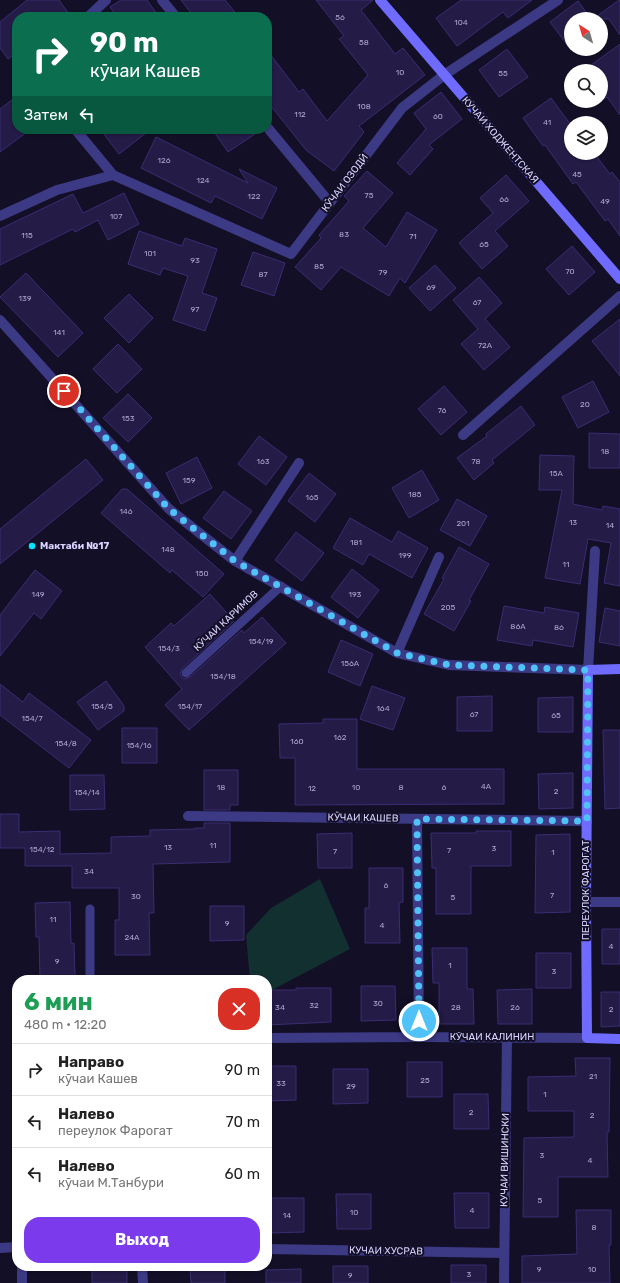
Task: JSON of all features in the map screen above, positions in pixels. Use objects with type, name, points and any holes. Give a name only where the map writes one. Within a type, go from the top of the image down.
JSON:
[{"type":"street","points":[[93,12],[106,0]]},
{"type":"street","points":[[162,0],[172,12]]},
{"type":"street","name":"КУЧАИ ХОДЖЕНТСКАЯ","points":[[380,0],[620,279]]},
{"type":"street","name":"КӮЧАИ ОЗОДӢ","points":[[79,134],[113,175],[290,254],[402,108],[444,75],[558,0]]},
{"type":"street","points":[[272,132],[330,203]]},
{"type":"street","points":[[0,216],[57,190],[113,175]]},
{"type":"street","points":[[463,435],[620,296]]},
{"type":"street","points":[[0,320],[169,509],[235,561],[281,586],[357,631],[397,653],[449,665],[588,670],[620,669]]},
{"type":"street","points":[[235,561],[299,463]]},
{"type":"street","points":[[588,670],[595,551]]},
{"type":"street","points":[[397,653],[439,558]]},
{"type":"street","name":"ПЕРЕУЛОК ФАРОГАТ","points":[[587,1038],[586,902],[588,670]]},
{"type":"street","name":"КӮЧАИ КАШЕВ","points":[[188,816],[587,821]]},
{"type":"street","points":[[417,819],[419,1037]]},
{"type":"street","points":[[586,902],[620,902]]},
{"type":"street","name":"КӮЧАИ КАЛИНИН","points":[[272,1038],[506,1037],[620,1039]]},
{"type":"street","name":"КУЧАИ ВИШИНСКИ","points":[[504,1283],[506,1037]]},
{"type":"street","points":[[0,1248],[12,1247]]},
{"type":"street","name":"КУЧАИ ХУСРАВ","points":[[272,1249],[504,1252]]},
{"type":"street","points":[[22,1271],[22,1283]]},
{"type":"street","points":[[142,1271],[142,1283]]},
{"type":"lane","name":"КӮЧАИ КАРИМОВ","points":[[186,673],[281,586]]},
{"type":"lane","points":[[90,909],[90,975]]},
{"type":"green space","points":[[320,879],[350,949],[272,990],[272,975],[250,975],[246,935],[271,908]]},
{"type":"building","points":[[27,0],[59,0],[67,12],[12,12]]},
{"type":"building","points":[[121,0],[147,0],[155,12],[114,12],[110,7]]},
{"type":"building","points":[[181,0],[225,0],[235,12],[190,12]]},
{"type":"building","points":[[316,0],[373,0],[361,10],[395,54],[403,48],[425,75],[359,126],[364,132],[334,171],[306,150],[272,107],[272,57],[299,92],[303,89],[327,121],[368,75],[339,39],[344,36]]},
{"type":"building","points":[[461,0],[532,0],[508,18],[503,12],[457,46],[436,18]]},
{"type":"building","points":[[620,0],[620,35],[608,19],[608,12],[603,12]]},
{"type":"building","points":[[578,1],[586,12],[564,12],[564,41],[550,22]]},
{"type":"building","points":[[12,12],[12,56],[8,59],[0,48],[0,22]]},
{"type":"building","points":[[620,44],[620,115],[608,98],[608,64],[593,64],[604,56],[608,56],[608,53]]},
{"type":"building","points":[[507,49],[528,77],[499,97],[479,70]]},
{"type":"building","points":[[441,92],[462,119],[429,145],[433,149],[410,175],[397,163],[426,129],[414,113]]},
{"type":"building","points":[[551,98],[564,116],[564,160],[599,160],[610,174],[612,172],[620,182],[620,236],[608,219],[605,221],[576,182],[573,184],[545,145],[543,146],[523,118]]},
{"type":"building","points":[[12,100],[12,134],[24,134],[0,152],[0,109]]},
{"type":"building","points":[[104,134],[145,134],[119,154]]},
{"type":"building","points":[[215,134],[255,134],[228,152]]},
{"type":"building","points":[[156,137],[248,183],[239,169],[277,188],[262,219],[215,196],[211,203],[141,168]]},
{"type":"building","points":[[367,171],[393,193],[363,228],[386,247],[407,212],[437,230],[405,283],[400,278],[389,296],[341,267],[321,290],[295,267],[321,238],[319,235],[349,201],[344,196]]},
{"type":"building","points":[[506,175],[529,201],[495,231],[508,246],[482,269],[459,243],[493,213],[480,198]]},
{"type":"building","points":[[124,193],[139,224],[108,240],[98,220],[75,232],[73,229],[0,265],[0,229],[73,194],[83,213]]},
{"type":"building","points":[[139,231],[182,246],[185,238],[217,249],[202,293],[217,298],[205,331],[173,320],[188,276],[163,268],[160,275],[128,264]]},
{"type":"building","points":[[572,246],[595,272],[569,295],[546,269]]},
{"type":"building","points":[[253,252],[285,263],[274,296],[241,285]]},
{"type":"building","points":[[435,265],[456,288],[430,311],[409,288]]},
{"type":"building","points":[[26,273],[83,333],[58,357],[0,297]]},
{"type":"building","points":[[479,277],[502,303],[485,319],[510,347],[484,370],[461,344],[478,329],[453,300]]},
{"type":"building","points":[[129,294],[153,318],[129,343],[104,318]]},
{"type":"building","points":[[620,319],[620,376],[592,341]]},
{"type":"building","points":[[118,344],[142,369],[117,393],[93,369]]},
{"type":"building","points":[[593,381],[609,412],[578,428],[562,397]]},
{"type":"building","points":[[444,386],[467,412],[441,435],[418,409]]},
{"type":"building","points":[[128,394],[152,418],[128,442],[103,418]]},
{"type":"building","points":[[521,406],[535,425],[492,460],[494,463],[474,480],[457,458],[487,436],[486,434]]},
{"type":"building","points":[[589,433],[620,434],[620,468],[589,468]]},
{"type":"building","points":[[259,436],[287,457],[266,485],[238,464]]},
{"type":"building","points":[[540,455],[574,456],[573,504],[602,510],[603,506],[620,509],[620,586],[604,583],[611,543],[588,539],[580,584],[545,578],[562,490],[539,490]]},
{"type":"building","points":[[197,457],[212,488],[181,504],[166,473]]},
{"type":"building","points":[[86,459],[103,480],[0,564],[0,529]]},
{"type":"building","points":[[422,470],[439,500],[409,518],[392,488]]},
{"type":"building","points":[[309,473],[336,494],[315,522],[288,501]]},
{"type":"building","points":[[122,489],[127,489],[224,574],[203,597],[172,570],[170,573],[101,513]]},
{"type":"building","points":[[224,491],[252,511],[231,539],[203,518]]},
{"type":"building","points":[[457,499],[487,516],[470,546],[440,530]]},
{"type":"building","points":[[350,518],[392,542],[398,531],[428,548],[412,578],[369,554],[363,565],[333,548]]},
{"type":"building","points":[[296,532],[324,553],[302,581],[275,560]]},
{"type":"building","points":[[459,547],[489,564],[454,631],[424,614],[444,579],[442,578]]},
{"type":"building","points":[[352,569],[379,590],[358,618],[331,597]]},
{"type":"building","points":[[35,570],[62,591],[41,619],[34,613],[0,656],[0,615]]},
{"type":"building","points":[[210,594],[234,621],[182,669],[180,674],[184,679],[190,677],[242,630],[244,633],[262,617],[286,643],[189,730],[165,705],[182,689],[145,647],[171,623],[174,626]]},
{"type":"building","points":[[504,606],[544,613],[545,607],[579,613],[573,647],[533,640],[532,646],[497,640]]},
{"type":"building","points":[[605,608],[620,611],[620,646],[599,642]]},
{"type":"building","points":[[341,640],[373,654],[360,686],[328,672]]},
{"type":"building","points":[[106,681],[124,706],[124,711],[98,730],[77,702]]},
{"type":"building","points":[[0,684],[23,702],[29,693],[91,740],[69,768],[0,715]]},
{"type":"building","points":[[372,686],[405,698],[393,730],[360,719]]},
{"type":"building","points":[[492,696],[492,731],[457,731],[457,697]]},
{"type":"building","points":[[573,697],[573,732],[538,732],[538,698]]},
{"type":"building","points":[[323,719],[357,719],[357,769],[504,769],[504,804],[295,805],[295,758],[280,758],[279,724],[323,723]]},
{"type":"building","points":[[122,728],[157,728],[157,763],[122,763]]},
{"type":"building","points":[[603,730],[620,730],[620,808],[605,809]]},
{"type":"building","points":[[204,770],[238,770],[238,805],[230,805],[230,810],[204,810]]},
{"type":"building","points":[[573,773],[573,808],[539,809],[538,774]]},
{"type":"building","points":[[70,775],[104,775],[105,809],[70,810]]},
{"type":"building","points":[[0,814],[19,814],[19,832],[60,831],[60,854],[111,853],[111,837],[150,836],[150,830],[195,829],[204,828],[204,823],[230,823],[230,862],[153,864],[154,913],[149,913],[150,955],[115,955],[115,920],[119,920],[119,888],[72,888],[72,866],[25,866],[25,848],[0,848]]},
{"type":"building","points":[[476,831],[511,831],[511,866],[471,866],[471,914],[436,914],[436,868],[432,868],[431,833],[476,833]]},
{"type":"building","points":[[352,833],[352,868],[318,868],[317,834]]},
{"type":"building","points":[[570,834],[570,912],[535,913],[536,835]]},
{"type":"building","points":[[369,868],[403,868],[403,902],[399,903],[400,943],[365,943],[365,908],[369,908]]},
{"type":"building","points":[[70,902],[71,943],[74,943],[75,975],[40,975],[39,937],[36,937],[35,903]]},
{"type":"building","points":[[210,906],[244,906],[244,940],[210,941]]},
{"type":"building","points":[[602,929],[620,929],[620,964],[602,964]]},
{"type":"building","points":[[432,948],[467,948],[467,989],[473,989],[474,1024],[439,1024],[439,983],[433,983]]},
{"type":"building","points":[[536,953],[571,953],[571,988],[536,988]]},
{"type":"building","points":[[361,986],[395,986],[396,1020],[361,1021]]},
{"type":"building","points":[[296,988],[331,988],[331,1022],[272,1025],[272,990],[296,990]]},
{"type":"building","points":[[532,989],[532,1024],[498,1024],[497,990]]},
{"type":"building","points":[[601,992],[620,992],[620,1026],[601,1027]]},
{"type":"building","points":[[575,1058],[610,1058],[609,1132],[607,1132],[608,1177],[558,1177],[558,1217],[523,1217],[524,1138],[574,1137],[574,1111],[528,1111],[528,1077],[576,1076]]},
{"type":"building","points":[[407,1062],[442,1062],[442,1097],[407,1097]]},
{"type":"building","points":[[272,1066],[296,1066],[296,1100],[272,1101]]},
{"type":"building","points":[[333,1069],[368,1069],[368,1103],[333,1104]]},
{"type":"building","points":[[454,1094],[488,1094],[489,1129],[454,1129]]},
{"type":"building","points":[[454,1193],[489,1193],[489,1228],[455,1228]]},
{"type":"building","points":[[336,1194],[371,1194],[371,1229],[337,1229]]},
{"type":"building","points":[[272,1198],[304,1198],[304,1232],[272,1233]]},
{"type":"building","points":[[576,1210],[611,1210],[611,1245],[609,1245],[610,1283],[522,1283],[522,1256],[577,1254]]},
{"type":"building","points":[[451,1265],[486,1265],[486,1283],[451,1283]]},
{"type":"building","points":[[333,1266],[368,1266],[368,1283],[333,1283]]},
{"type":"building","points":[[301,1269],[301,1283],[266,1283],[266,1271]]},
{"type":"building","points":[[92,1271],[127,1271],[127,1283],[92,1283]]},
{"type":"building","points":[[190,1271],[225,1271],[225,1283],[191,1283]]},
{"type":"place","name":"Мактаби №17","points":[[32,546]]},
{"type":"route","points":[[64,391],[169,509],[213,544],[235,561],[397,653],[449,665],[588,670],[587,821],[417,819],[419,1021]]}]
